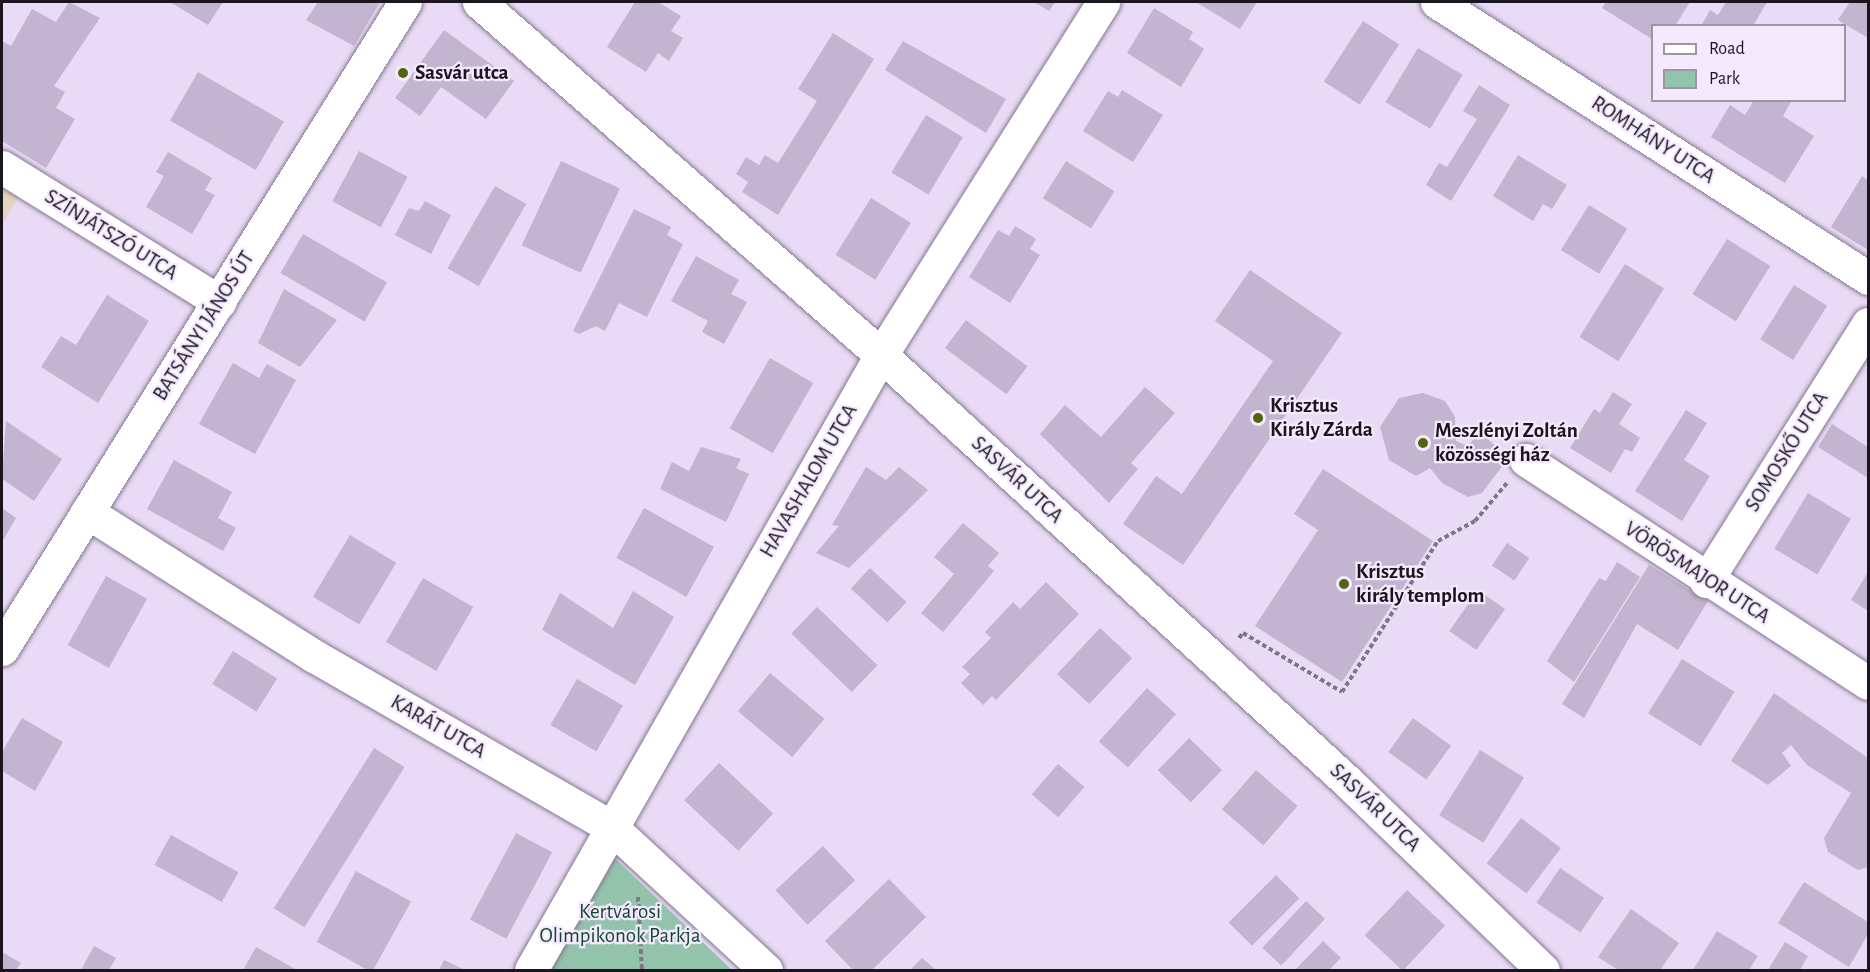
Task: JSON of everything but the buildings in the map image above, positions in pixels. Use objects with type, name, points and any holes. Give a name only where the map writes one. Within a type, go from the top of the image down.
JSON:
[{"type":"street","name":"BATSÁNYI JÁNOS ÚT","points":[[2,649],[405,2]]},
{"type":"street","name":"SASVÁR UTCA","points":[[479,2],[881,355],[1216,664],[1348,782],[1542,970]]},
{"type":"street","name":"HAVASHALOM UTCA","points":[[531,970],[881,355],[1103,2]]},
{"type":"street","name":"ROMHÁNY UTCA","points":[[1437,2],[1869,279]]},
{"type":"street","name":"SZÍNJÁTSZÓ UTCA","points":[[2,167],[220,302]]},
{"type":"street","name":"SOMOSKŐ UTCA","points":[[1706,581],[1869,324]]},
{"type":"street","name":"VÖRÖSMAJOR UTCA","points":[[1526,460],[1706,581],[1869,683]]},
{"type":"street","name":"KARÁT UTCA","points":[[87,512],[314,656],[611,826],[766,970]]},
{"type":"path","points":[[1216,664],[1243,633],[1342,692],[1438,541],[1475,521],[1526,460]]},
{"type":"path","points":[[640,854],[637,918],[642,970]]},
{"type":"shaded area","points":[[2,179],[22,191],[2,225]]},
{"type":"green space","name":"Kertvárosi Olimpikonok Parkja","points":[[607,851],[732,970],[544,970]]},
{"type":"place","name":"Sasvár utca","points":[[403,73]]},
{"type":"place","name":"Krisztus Király Zárda","points":[[1258,418]]},
{"type":"place","name":"Meszlényi Zoltán közösségi ház","points":[[1423,443]]},
{"type":"place","name":"Krisztus király templom","points":[[1344,584]]}]
